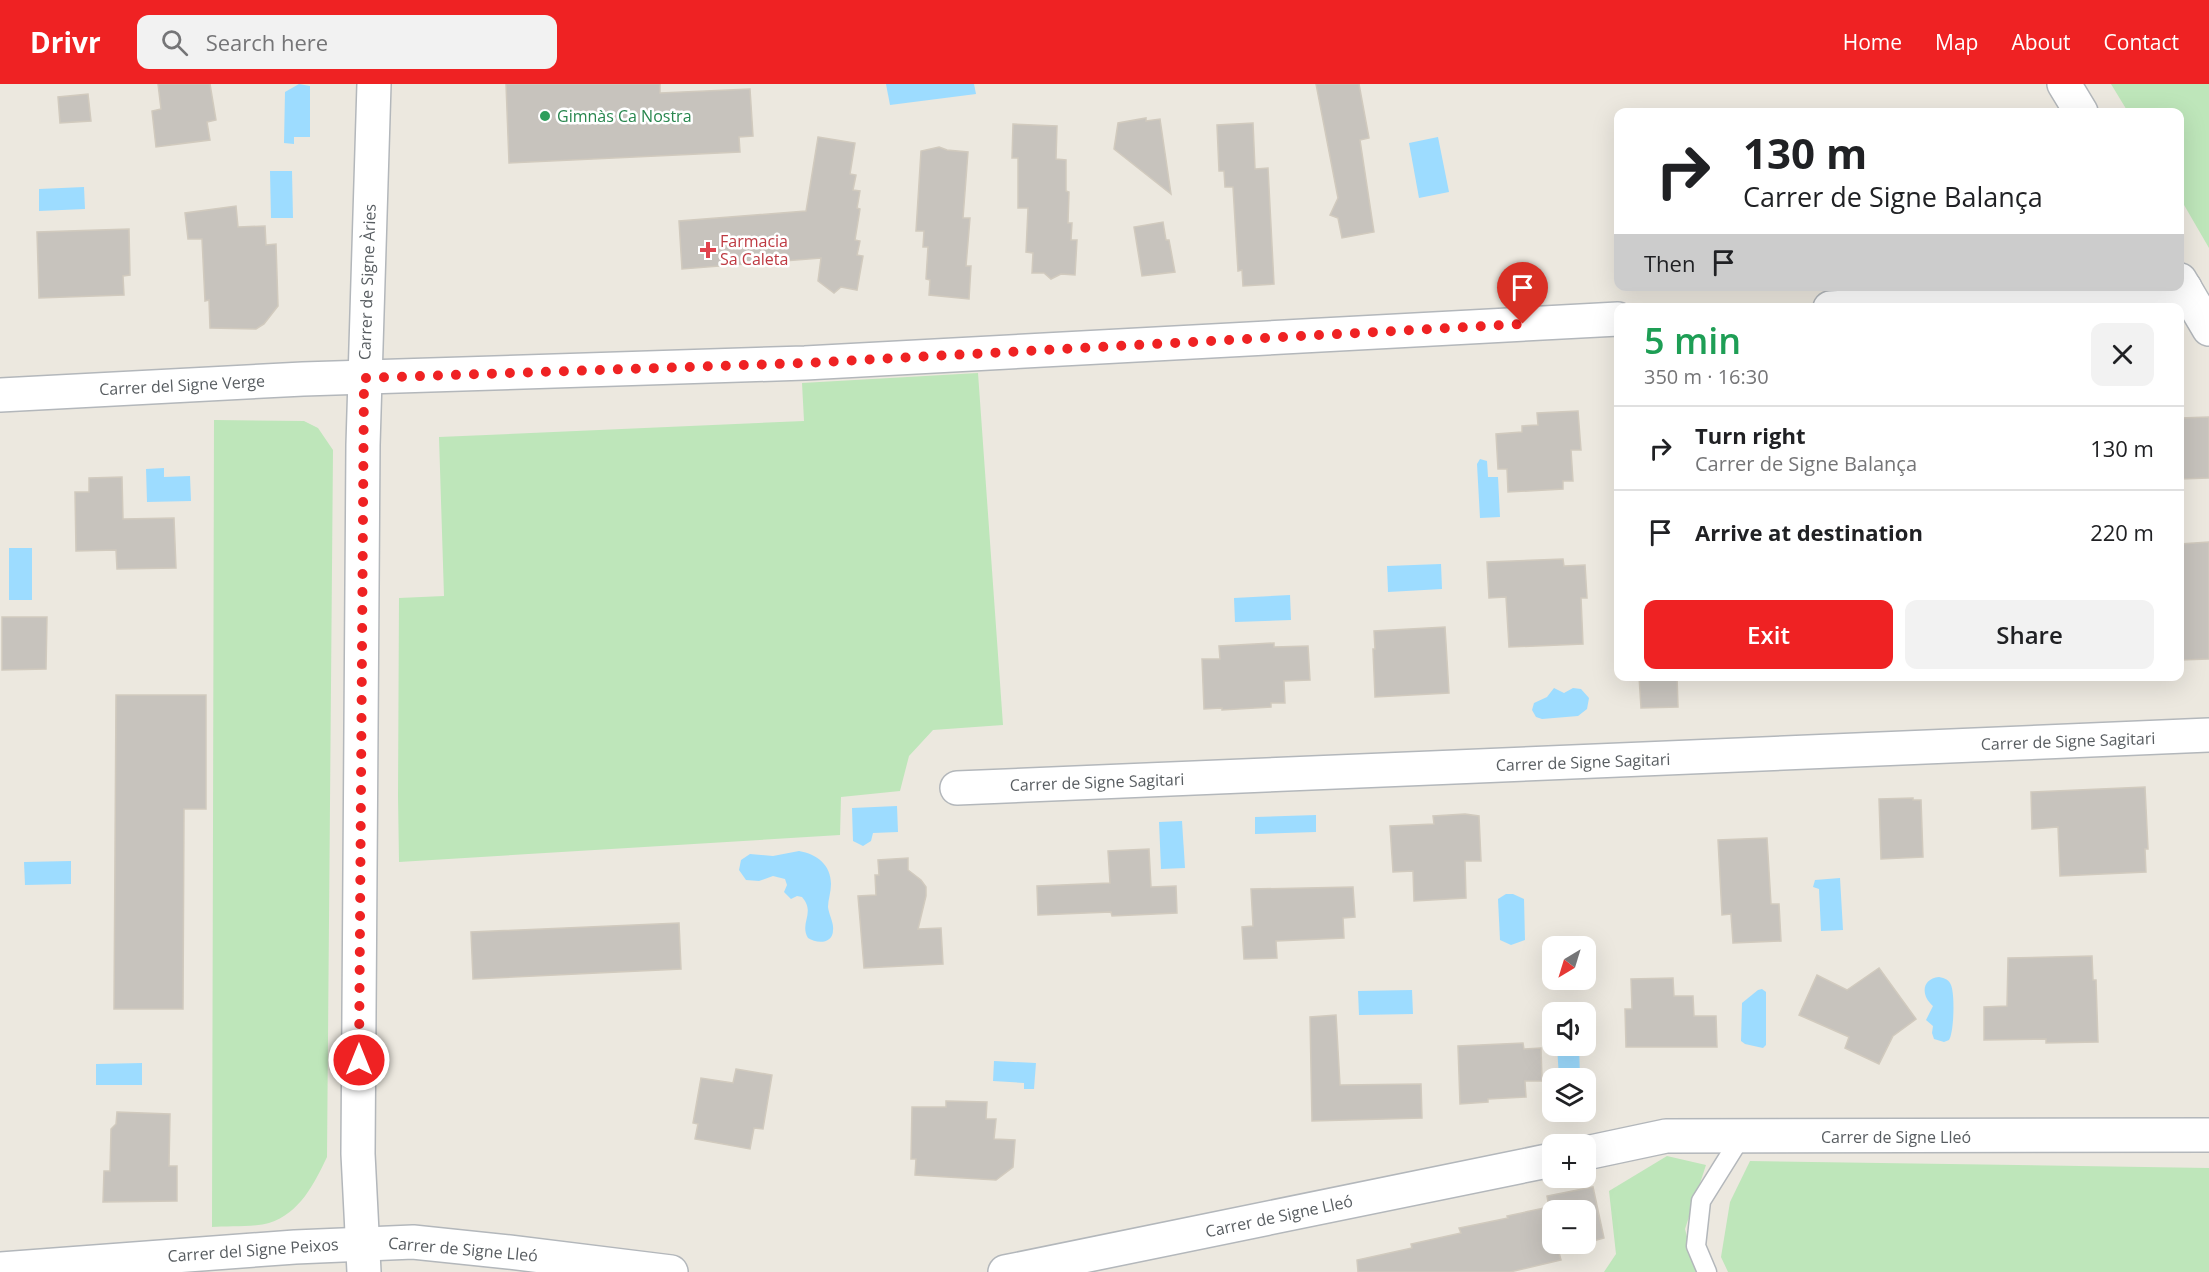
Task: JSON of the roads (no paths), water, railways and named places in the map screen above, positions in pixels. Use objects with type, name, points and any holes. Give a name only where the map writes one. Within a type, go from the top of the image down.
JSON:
[{"type":"street","name":"Carrer de Signe Àries","points":[[364,1257],[358,1154],[364,378],[374,84]]},
{"type":"street","points":[[2064,84],[2079,108]]},
{"type":"street","points":[[2184,287],[2209,329]]},
{"type":"street","points":[[1903,303],[2079,291]]},
{"type":"street","name":"Carrer del Signe Verge","points":[[0,395],[303,379],[805,363],[1614,319]]},
{"type":"street","name":"Carrer de Signe Sagitari","points":[[957,788],[2209,735]]},
{"type":"street","name":"Carrer de Signe Lleó","points":[[1596,1151],[1666,1136],[2209,1136]]},
{"type":"street","name":"Carrer de Signe Lleó","points":[[1005,1272],[1542,1162]]},
{"type":"street","name":"Carrer de Signe Lleó","points":[[364,1257],[413,1242],[671,1272]]},
{"type":"street","name":"Carrer del Signe Peixos","points":[[0,1269],[364,1257]]},
{"type":"lane","points":[[1707,1272],[1696,1246],[1701,1201],[1741,1137]]},
{"type":"water","points":[[299,84],[310,86],[310,137],[294,137],[294,144],[284,143],[285,92]]},
{"type":"water","points":[[886,84],[974,84],[976,94],[890,105]]},
{"type":"water","points":[[1438,137],[1449,192],[1419,198],[1409,143]]},
{"type":"water","points":[[270,171],[292,171],[293,218],[271,218]]},
{"type":"water","points":[[84,187],[85,209],[39,211],[39,189]]},
{"type":"water","points":[[1480,459],[1487,461],[1488,477],[1498,477],[1500,517],[1480,518],[1477,464]]},
{"type":"water","points":[[164,468],[164,477],[190,476],[191,501],[147,502],[146,469]]},
{"type":"water","points":[[9,548],[32,548],[32,600],[9,600]]},
{"type":"water","points":[[1441,564],[1442,589],[1388,592],[1387,566]]},
{"type":"water","points":[[1290,595],[1291,620],[1235,622],[1234,598]]},
{"type":"water","points":[[1554,688],[1564,693],[1573,688],[1581,689],[1589,698],[1587,709],[1578,716],[1542,719],[1536,717],[1532,710],[1534,703],[1547,697]]},
{"type":"water","points":[[897,806],[898,832],[873,833],[871,841],[863,846],[853,841],[852,808]]},
{"type":"water","points":[[1316,815],[1316,832],[1255,834],[1255,817]]},
{"type":"water","points":[[1182,821],[1185,868],[1161,869],[1159,822]]},
{"type":"water","points":[[799,851],[817,858],[829,871],[831,887],[828,907],[833,930],[830,938],[824,942],[808,938],[805,928],[808,908],[802,897],[797,896],[791,899],[784,892],[787,885],[785,879],[773,876],[759,881],[746,880],[739,870],[741,860],[750,854],[773,856]]},
{"type":"water","points":[[71,861],[71,884],[25,885],[24,862]]},
{"type":"water","points":[[1840,878],[1843,930],[1821,931],[1819,889],[1813,887],[1815,880]]},
{"type":"water","points":[[1506,894],[1513,894],[1524,899],[1525,940],[1511,945],[1500,940],[1498,899]]},
{"type":"water","points":[[1939,977],[1949,982],[1953,996],[1951,1036],[1944,1042],[1934,1039],[1933,1026],[1926,1020],[1933,1006],[1926,998],[1926,984],[1933,978]]},
{"type":"water","points":[[1762,989],[1766,992],[1766,1045],[1763,1048],[1741,1041],[1742,1003]]},
{"type":"water","points":[[1412,990],[1413,1014],[1359,1015],[1358,991]]},
{"type":"water","points":[[1558,1056],[1579,1056],[1580,1068],[1558,1068]]},
{"type":"water","points":[[994,1061],[1036,1063],[1034,1089],[1024,1089],[1024,1083],[993,1081]]},
{"type":"water","points":[[142,1063],[142,1085],[96,1085],[96,1064]]},
{"type":"place","name":"Gimnàs Ca Nostra","points":[[545,116]]},
{"type":"place","name":"Farmacia Sa Caleta","points":[[708,250]]}]
